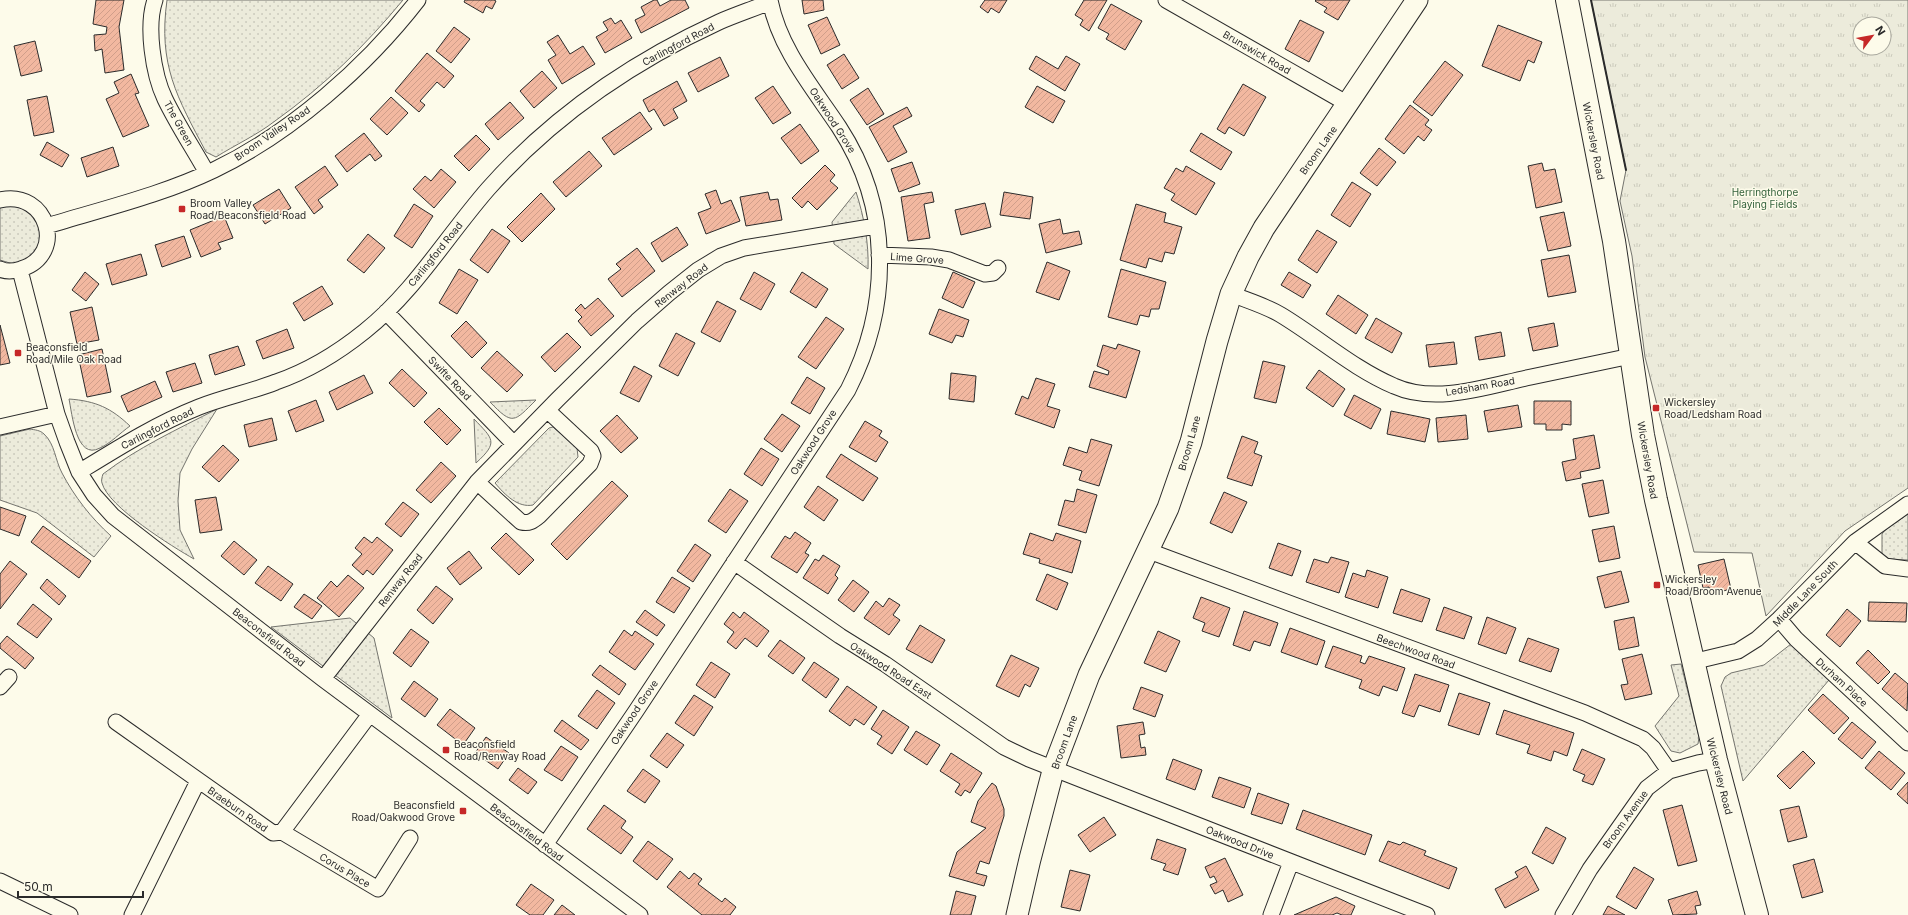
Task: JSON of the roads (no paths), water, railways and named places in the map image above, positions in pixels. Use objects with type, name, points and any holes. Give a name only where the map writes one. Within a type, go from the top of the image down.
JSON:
[{"type":"main road","name":"Broom Lane","points":[[1017,915],[1054,768],[1089,675],[1149,551],[1168,508],[1191,442],[1231,294],[1264,228],[1417,0]]},
{"type":"main road","name":"Wickersley Road","points":[[1567,0],[1614,241],[1643,435],[1656,500],[1692,662],[1757,915]]},
{"type":"street","name":"The Green","points":[[155,0],[150,28],[153,58],[164,97],[206,173]]},
{"type":"street","name":"Broom Valley Road","points":[[47,226],[163,190],[206,173],[259,144],[318,102],[349,74],[376,47],[418,0]]},
{"type":"street","name":"Brunswick Road","points":[[1166,0],[1348,104]]},
{"type":"street","name":"Oakwood Grove","points":[[545,845],[848,390],[859,368],[868,344],[876,313],[879,285],[879,255],[873,204],[857,157],[798,68],[778,26],[770,1]]},
{"type":"street","name":"Carlingford Road","points":[[79,472],[140,435],[178,416],[220,399],[276,382],[301,371],[346,345],[386,312],[412,283],[488,189],[523,153],[568,113],[614,79],[669,47],[719,22],[770,1]]},
{"type":"street","points":[[0,198],[13,198],[26,201],[35,206],[43,216],[47,226],[48,239],[44,251],[38,259],[28,267],[20,270],[0,269]]},
{"type":"street","name":"Renway Road","points":[[323,679],[477,482],[547,410],[637,321],[668,293],[698,270],[721,256],[744,248],[876,226]]},
{"type":"street","name":"Lime Grove","points":[[879,255],[931,257],[949,260],[985,274],[993,273],[998,268]]},
{"type":"street","name":"Beaconsfield Road","points":[[20,270],[57,414],[79,472],[94,496],[113,516],[323,679],[640,915]]},
{"type":"street","name":"Ledsham Road","points":[[1231,294],[1260,304],[1281,315],[1375,377],[1394,387],[1410,392],[1426,394],[1470,390],[1631,356]]},
{"type":"street","name":"Swifte Road","points":[[386,312],[514,444]]},
{"type":"street","points":[[477,482],[521,522],[526,523],[532,522],[539,516],[590,464],[593,456],[591,451],[547,410]]},
{"type":"street","points":[[0,427],[57,414]]},
{"type":"street","name":"Middle Lane South","points":[[1692,662],[1738,651],[1757,640],[1855,542],[1908,504]]},
{"type":"street","points":[[1855,542],[1885,566],[1908,569]]},
{"type":"street","name":"Beechwood Road","points":[[1149,551],[1585,713],[1643,739],[1653,748],[1669,771]]},
{"type":"street","name":"Oakwood Road East","points":[[734,562],[840,636],[885,664],[1004,747],[1029,759],[1054,768]]},
{"type":"street","name":"Durham Place","points":[[1779,619],[1796,639],[1908,743]]},
{"type":"street","name":"Braeburn Road","points":[[116,722],[273,833],[282,832],[370,714]]},
{"type":"street","name":"Broom Avenue","points":[[1563,915],[1590,869],[1647,788],[1669,771],[1716,760]]},
{"type":"street","name":"Oakwood Drive","points":[[1054,768],[1427,915]]},
{"type":"street","points":[[132,915],[182,810],[198,781]]},
{"type":"street","name":"Corus Place","points":[[282,832],[378,889],[410,838]]},
{"type":"street","points":[[1271,915],[1291,862]]},
{"type":"street","points":[[0,881],[70,915]]},
{"type":"place","name":"Broom Valley Road/Beaconsfield Road","points":[[182,209]]},
{"type":"place","name":"Beaconsfield Road/Mile Oak Road","points":[[18,353]]},
{"type":"place","name":"Wickersley Road/Ledsham Road","points":[[1656,408]]},
{"type":"place","name":"Wickersley Road/Broom Avenue","points":[[1657,585]]},
{"type":"place","name":"Beaconsfield Road/Renway Road","points":[[446,750]]},
{"type":"place","name":"Beaconsfield Road/Oakwood Grove","points":[[463,811]]},
{"type":"park label","name":"Herringthorpe Playing Fields","points":[[1765,198]]}]
